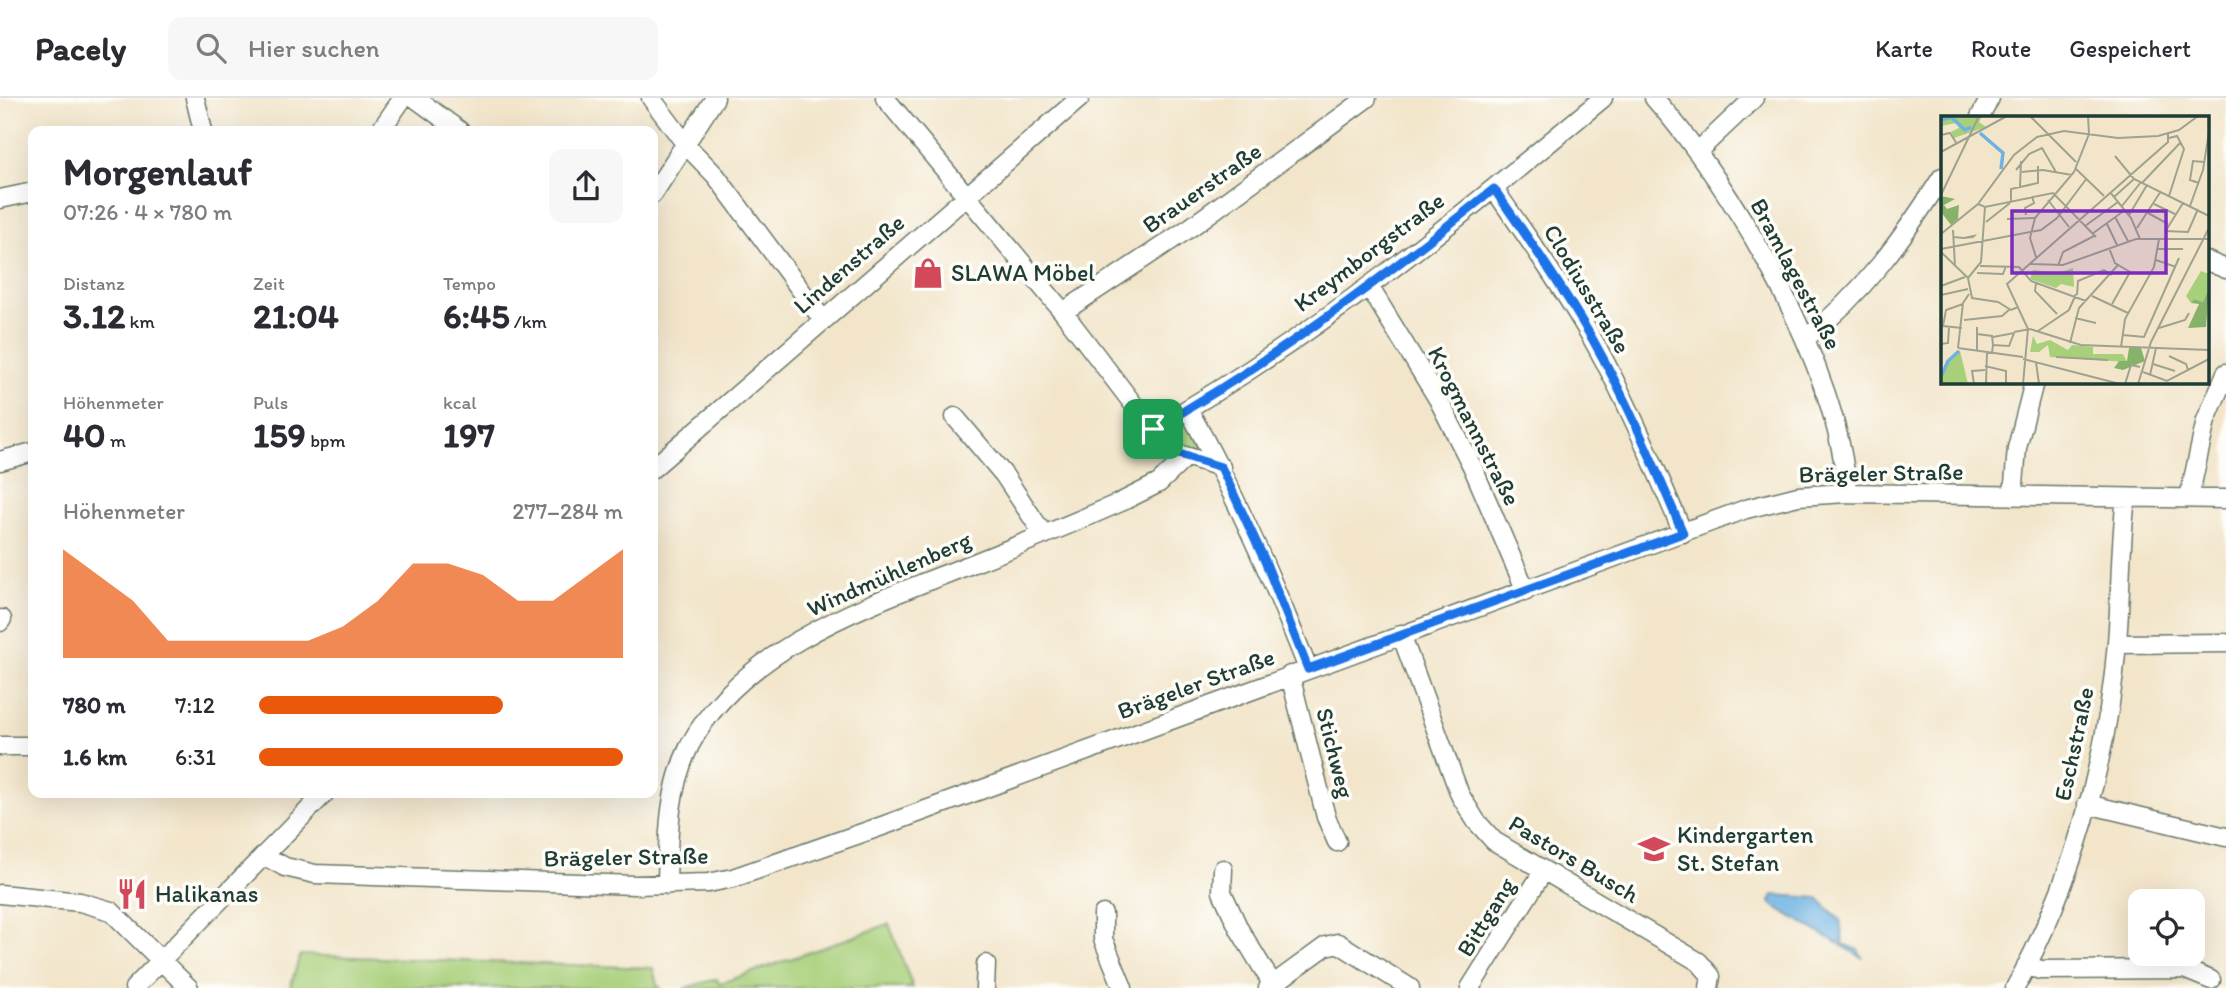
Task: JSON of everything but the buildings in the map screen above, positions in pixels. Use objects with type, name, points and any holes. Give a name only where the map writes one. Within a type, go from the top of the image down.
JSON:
[{"type":"street","points":[[195,98],[202,126]]},
{"type":"street","points":[[383,126],[403,98]]},
{"type":"street","points":[[415,98],[453,126]]},
{"type":"street","points":[[651,98],[687,146],[716,176],[823,320]]},
{"type":"street","points":[[658,187],[716,98]]},
{"type":"street","points":[[885,98],[1063,312],[1169,451],[1221,467]]},
{"type":"street","name":"Lindenstraße","points":[[658,464],[1080,98]]},
{"type":"street","name":"Brauerstraße","points":[[1063,312],[1191,226],[1367,98]]},
{"type":"street","name":"Kreymborgstraße","points":[[1153,429],[1188,409],[1370,288],[1602,98]]},
{"type":"street","name":"Bramlagestraße","points":[[1654,98],[1697,152],[1763,258],[1805,339],[1819,369],[1840,432],[1847,493]]},
{"type":"street","points":[[1697,152],[1754,98]]},
{"type":"street","points":[[1981,116],[1990,98]]},
{"type":"street","points":[[1805,339],[1837,314],[1876,272],[1941,178]]},
{"type":"street","name":"Clodiusstraße","points":[[1494,189],[1545,262],[1594,341],[1632,415],[1683,533]]},
{"type":"street","points":[[0,199],[28,193]]},
{"type":"street","points":[[2208,261],[2226,270]]},
{"type":"street","name":"Krogmannstraße","points":[[1370,288],[1438,399],[1473,468],[1526,591]]},
{"type":"street","points":[[2189,498],[2206,420],[2224,382]]},
{"type":"street","points":[[2013,496],[2017,448],[2034,383]]},
{"type":"street","points":[[1188,409],[1221,467],[1265,561],[1308,669]]},
{"type":"street","points":[[955,417],[1003,475],[1044,535]]},
{"type":"street","points":[[0,461],[28,453]]},
{"type":"street","name":"Windmühlenberg","points":[[667,885],[668,825],[677,780],[690,745],[705,723],[742,683],[775,657],[864,607],[1044,535],[1159,483],[1185,457]]},
{"type":"street","name":"Brägeler Straße","points":[[265,856],[285,867],[315,874],[667,885],[733,878],[1746,509],[1798,496],[1847,493],[2226,499]]},
{"type":"street","name":"Eschstraße","points":[[2015,988],[2058,891],[2087,804],[2108,711],[2117,644],[2126,498]]},
{"type":"street","name":"Pastors Busch","points":[[1401,634],[1460,794],[1476,821],[1494,841],[1543,872],[1699,962],[1710,982]]},
{"type":"street","points":[[2117,644],[2226,643]]},
{"type":"street","name":"Stichweg","points":[[1290,675],[1326,817],[1337,842]]},
{"type":"street","points":[[0,746],[28,746]]},
{"type":"street","points":[[134,988],[320,798]]},
{"type":"street","points":[[2087,804],[2226,837]]},
{"type":"street","points":[[1223,869],[1222,892],[1271,986],[1326,946],[1338,943],[1410,988]]},
{"type":"street","name":"Bittgang","points":[[1470,988],[1543,872]]},
{"type":"street","points":[[0,894],[80,902],[111,911],[189,988]]},
{"type":"street","points":[[1103,914],[1104,939],[1122,988]]},
{"type":"street","points":[[985,988],[986,964]]},
{"type":"street","points":[[2026,967],[2041,970],[2184,969],[2211,980]]},
{"type":"green space","points":[[1188,418],[1203,450],[1199,452],[1181,448],[1169,440],[1174,426]]},
{"type":"green space","points":[[889,924],[913,988],[684,988],[717,979],[719,984]]},
{"type":"green space","points":[[300,955],[653,968],[657,985],[661,988],[290,988]]},
{"type":"water","points":[[1773,895],[1818,898],[1840,920],[1843,944],[1858,950],[1863,958],[1772,905],[1770,902]]},
{"type":"place","name":"SLAWA Möbel","points":[[928,273]]},
{"type":"place","name":"Kindergarten St. Stefan","points":[[1654,849]]},
{"type":"place","name":"Halikanas","points":[[132,894]]},
{"type":"route","points":[[1494,189],[1545,262],[1594,341],[1632,415],[1683,533],[1308,669],[1265,561],[1221,467],[1169,451],[1153,429],[1188,409],[1370,288],[1494,189]]}]
